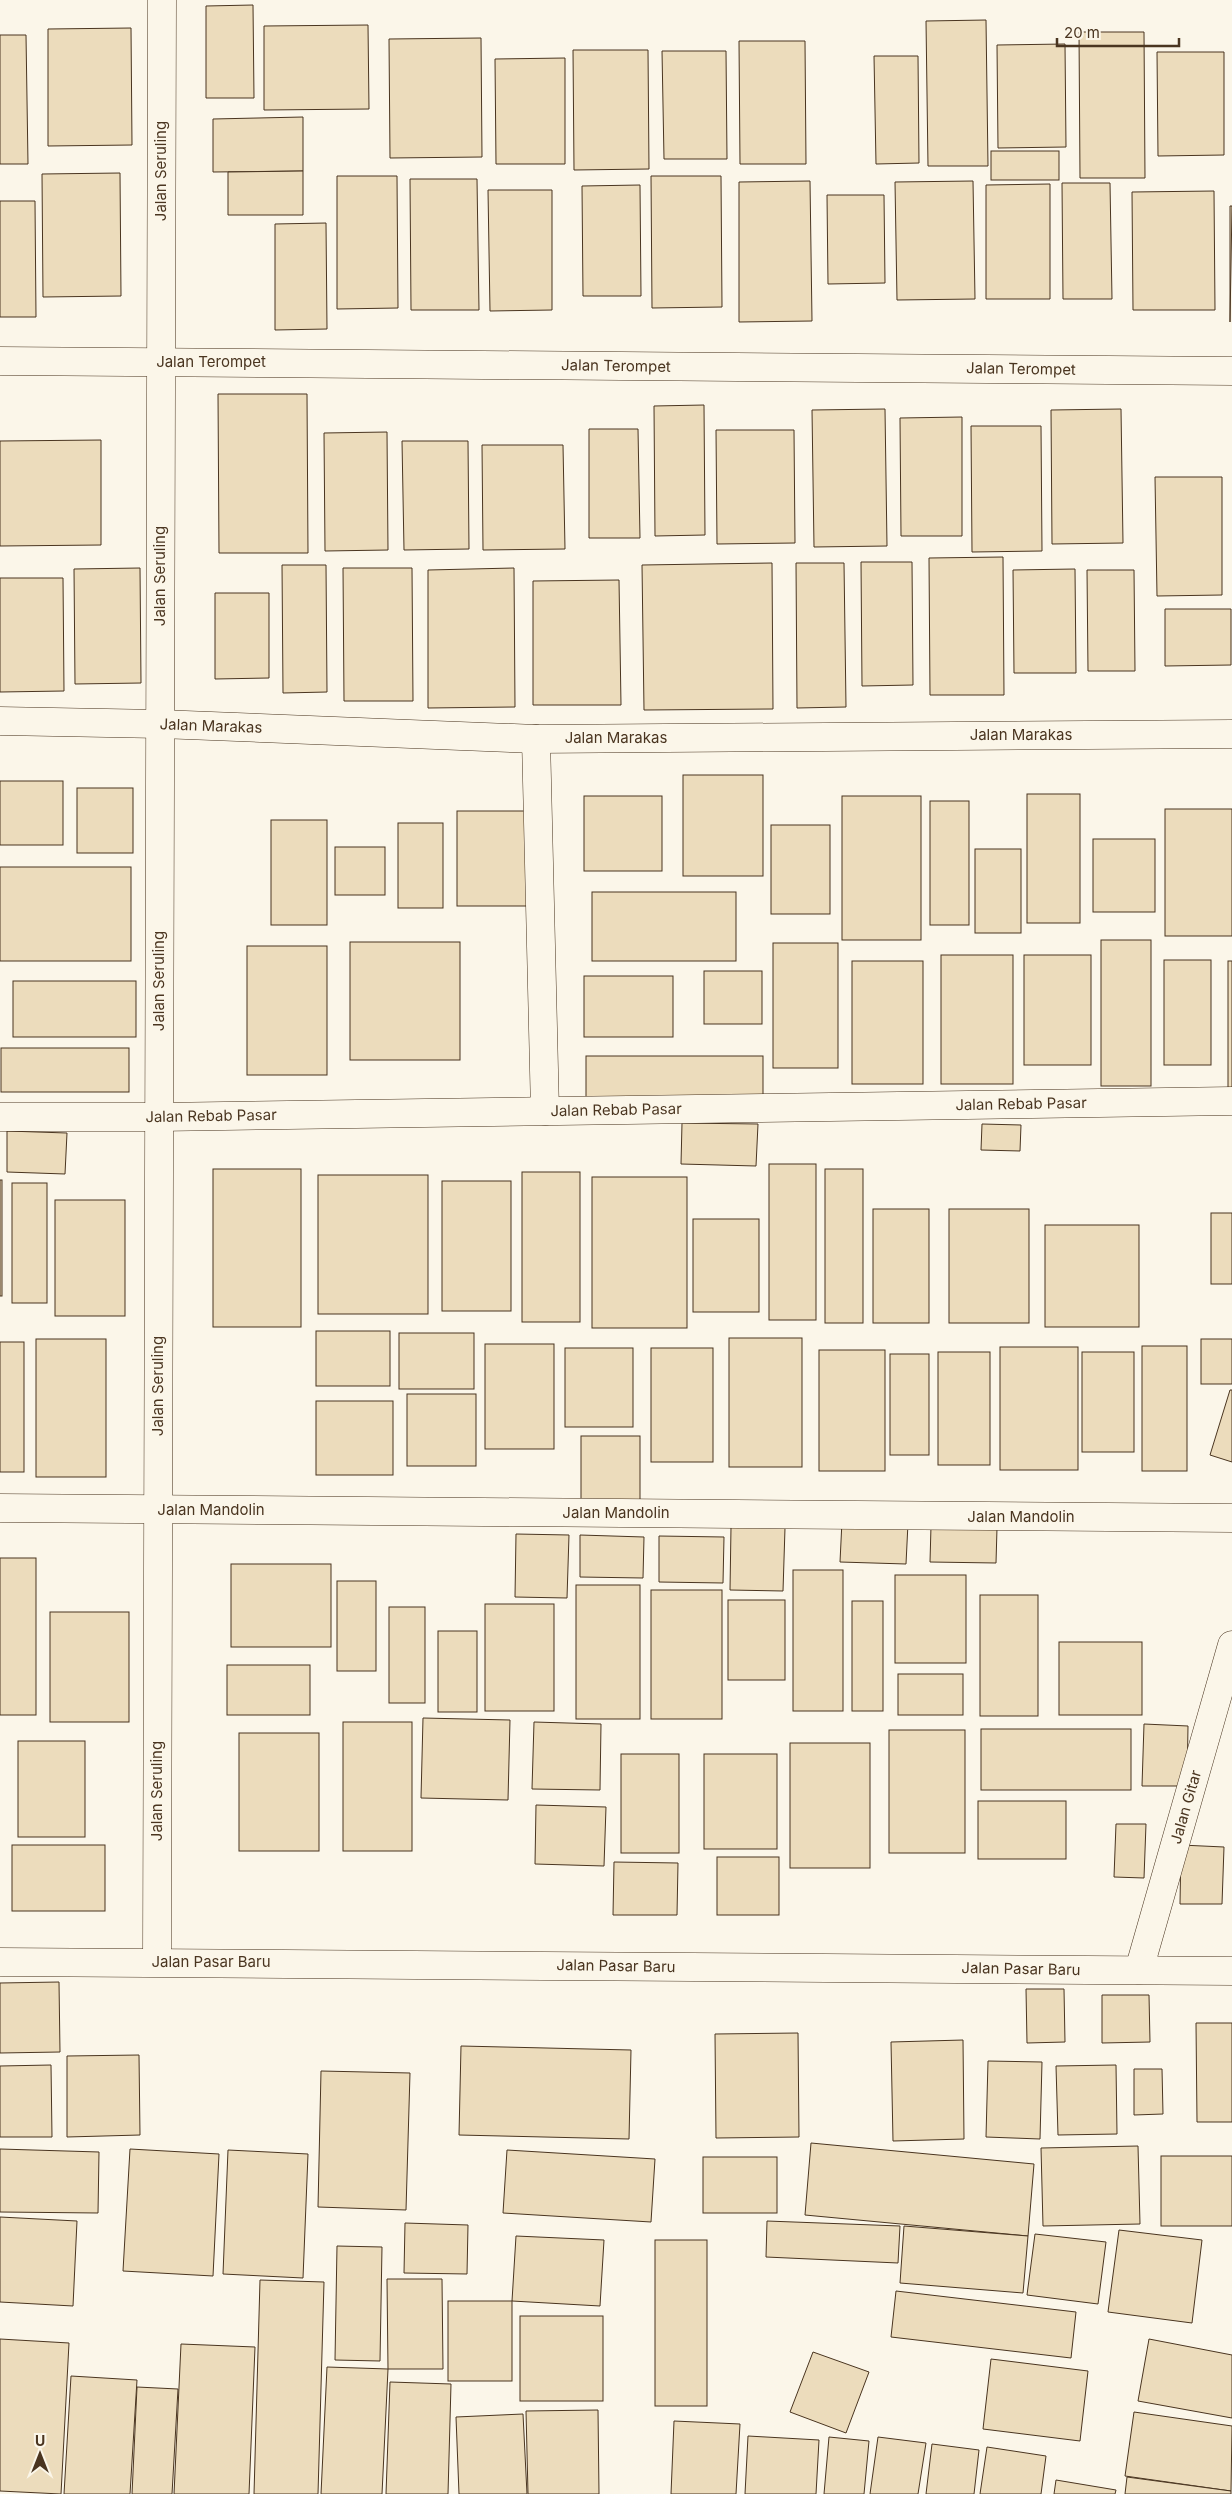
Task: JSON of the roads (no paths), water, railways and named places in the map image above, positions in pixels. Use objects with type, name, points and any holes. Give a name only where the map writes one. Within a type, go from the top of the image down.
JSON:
[{"type":"street","name":"Jalan Seruling","points":[[157,1961],[162,0]]},
{"type":"street","name":"Jalan Terompet","points":[[0,361],[1232,371]]},
{"type":"street","name":"Jalan Marakas","points":[[0,721],[160,724],[536,739],[1232,734]]},
{"type":"street","points":[[536,739],[545,1111]]},
{"type":"street","name":"Jalan Rebab Pasar","points":[[0,1117],[159,1118],[1232,1101]]},
{"type":"street","name":"Jalan Mandolin","points":[[0,1508],[1232,1518]]},
{"type":"street","name":"Jalan Gitar","points":[[1139,1970],[1232,1645]]},
{"type":"street","name":"Jalan Pasar Baru","points":[[0,1962],[157,1961],[1232,1971]]}]
